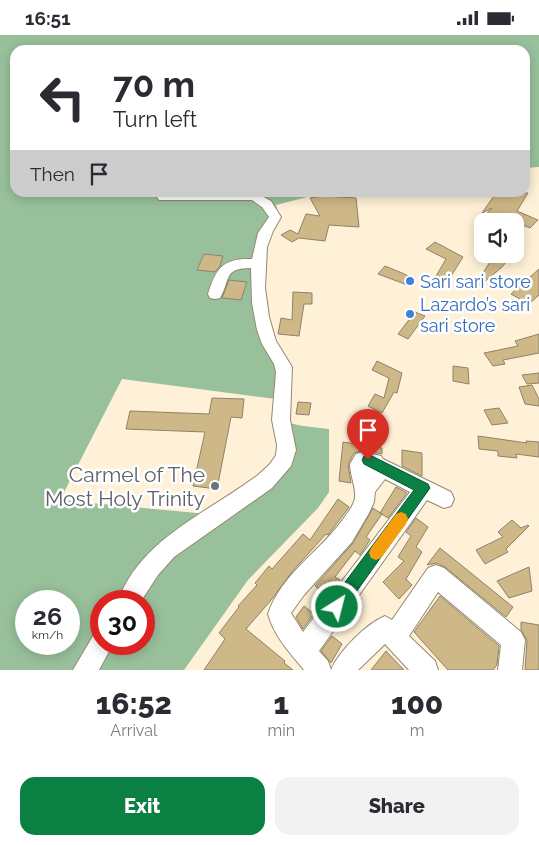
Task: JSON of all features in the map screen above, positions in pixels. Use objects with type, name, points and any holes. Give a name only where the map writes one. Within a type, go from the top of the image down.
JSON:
[{"type":"street","points":[[136,590],[148,571],[166,551],[266,482],[277,471],[284,459],[286,444],[281,421],[284,370],[268,343],[263,327],[259,292],[260,249],[264,235],[275,217],[265,203],[255,197]]},
{"type":"street","points":[[215,295],[221,274],[225,269],[239,264],[260,264]]},
{"type":"street","points":[[319,670],[280,620],[280,609],[299,585],[345,535],[364,502],[365,488],[359,471],[360,462],[368,460],[444,499]]},
{"type":"street","points":[[304,651],[424,488]]},
{"type":"street","points":[[394,637],[436,576],[512,640],[510,670]]},
{"type":"street","points":[[343,670],[352,658],[385,628],[426,670]]},
{"type":"street","points":[[85,670],[94,655]]},
{"type":"green space","points":[[0,35],[539,35],[539,167],[530,168],[530,45],[10,45],[10,197],[307,197],[276,205],[280,218],[267,240],[263,292],[289,423],[329,429],[329,492],[318,508],[248,580],[184,670],[0,670]],"holes":[[[122,379],[276,399],[279,455],[262,478],[207,514],[60,500]]]},
{"type":"building","points":[[493,197],[526,197],[517,211],[522,213],[487,213],[492,208],[482,213]]},
{"type":"building","points":[[310,198],[356,198],[359,227],[329,225],[325,241],[299,238],[292,242],[281,235],[290,230],[298,234],[306,214],[320,216]]},
{"type":"building","points":[[524,214],[538,220],[530,228],[524,226]]},
{"type":"building","points":[[435,242],[463,257],[448,281],[436,276],[446,259],[426,249]]},
{"type":"building","points":[[204,254],[223,256],[220,266],[215,272],[197,270]]},
{"type":"building","points":[[489,263],[505,263],[476,289],[474,287]]},
{"type":"building","points":[[385,266],[415,279],[410,286],[378,274]]},
{"type":"building","points":[[539,269],[539,295],[529,304],[511,294]]},
{"type":"building","points":[[229,280],[247,282],[241,300],[222,298]]},
{"type":"building","points":[[293,292],[312,293],[312,304],[304,304],[299,336],[278,334],[281,318],[292,320]]},
{"type":"building","points":[[415,312],[425,316],[408,339],[398,334]]},
{"type":"building","points":[[539,334],[539,353],[503,360],[505,364],[493,366],[484,353],[518,346],[515,341]]},
{"type":"building","points":[[377,361],[402,373],[397,393],[394,392],[382,413],[368,406],[375,394],[384,398],[389,378],[372,370]]},
{"type":"building","points":[[453,366],[468,368],[469,384],[453,381]]},
{"type":"building","points":[[539,373],[539,383],[527,384],[522,375]]},
{"type":"building","points":[[532,385],[539,399],[539,406],[525,404],[519,387]]},
{"type":"building","points":[[212,398],[244,399],[242,418],[231,417],[217,489],[193,486],[205,432],[126,429],[130,411],[209,414]]},
{"type":"building","points":[[298,402],[311,403],[309,415],[296,414]]},
{"type":"building","points":[[499,408],[508,423],[492,425],[484,410]]},
{"type":"building","points":[[478,436],[527,443],[526,441],[539,442],[539,457],[516,454],[517,458],[498,456],[498,451],[479,449]]},
{"type":"building","points":[[343,442],[382,448],[382,454],[363,450],[354,453],[348,464],[351,483],[339,481]]},
{"type":"building","points":[[402,450],[422,453],[422,476],[402,466]]},
{"type":"building","points":[[396,487],[407,493],[388,518],[380,513]]},
{"type":"building","points":[[338,499],[349,507],[347,510],[328,535],[326,534],[291,573],[246,629],[285,661],[284,663],[293,670],[204,670],[225,639],[219,633],[238,606],[257,585],[255,583],[269,566],[272,569],[303,534],[310,540]]},
{"type":"building","points":[[373,508],[382,514],[366,537],[370,540],[360,555],[355,551],[335,577],[340,580],[328,596],[315,586],[353,543]]},
{"type":"building","points":[[416,518],[428,527],[416,547],[422,552],[406,579],[412,585],[399,599],[383,582],[404,561],[398,557],[411,536],[406,532]]},
{"type":"building","points":[[512,520],[521,528],[529,526],[506,549],[508,552],[485,564],[476,550],[503,537],[498,532]]},
{"type":"building","points":[[440,548],[513,607],[506,617],[445,567],[437,563],[427,565]]},
{"type":"building","points":[[529,567],[532,591],[509,598],[497,581]]},
{"type":"building","points":[[440,596],[499,646],[497,665],[493,670],[448,670],[414,632]]},
{"type":"building","points":[[304,606],[314,614],[303,629],[296,617]]},
{"type":"building","points":[[521,622],[539,625],[539,670],[525,670],[527,640],[521,630]]},
{"type":"building","points":[[332,636],[342,644],[331,663],[321,651]]},
{"type":"building","points":[[386,651],[404,670],[371,670]]},
{"type":"slow traffic","points":[[376,553],[401,519]]},
{"type":"place","name":"Sari sari store","points":[[410,281]]},
{"type":"place","name":"Lazardo’s sari sari store","points":[[410,314]]},
{"type":"place","name":"Carmel of The Most Holy Trinity","points":[[215,486]]},
{"type":"route","points":[[337,607],[424,488],[368,460]]}]
